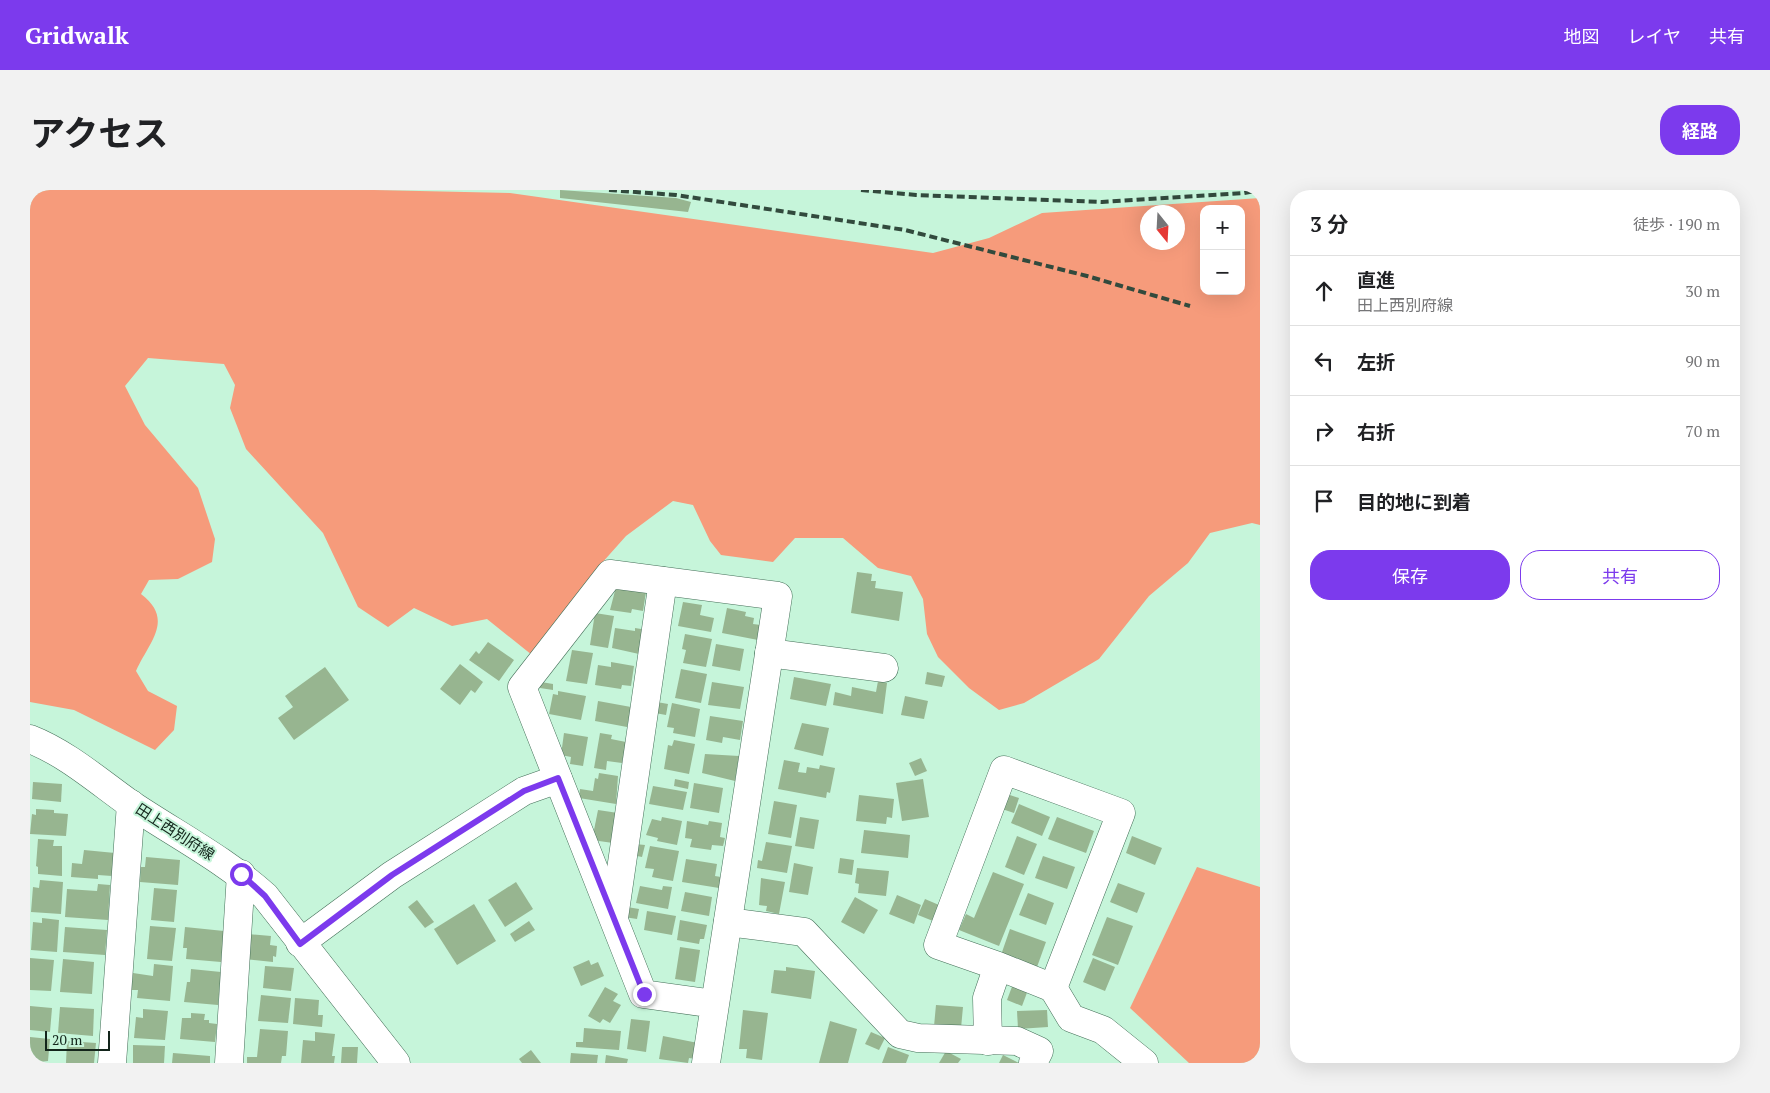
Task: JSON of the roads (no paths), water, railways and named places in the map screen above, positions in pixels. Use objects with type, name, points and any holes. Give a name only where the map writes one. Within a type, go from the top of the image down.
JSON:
[{"type":"street","points":[[706,1063],[778,596],[610,574],[522,688],[644,994],[715,1004]]},
{"type":"street","points":[[614,919],[663,581]]},
{"type":"street","points":[[769,653],[884,668]]},
{"type":"street","name":"田上西別府線","points":[[30,739],[78,767],[131,804],[241,874],[265,896],[300,944],[396,1063]]},
{"type":"street","points":[[1053,988],[1122,813],[1004,770],[938,944],[1053,988],[1071,1018],[1103,1030],[1144,1063]]},
{"type":"street","points":[[300,944],[392,875],[524,791],[558,778]]},
{"type":"street","points":[[112,1063],[131,804]]},
{"type":"street","points":[[228,1063],[241,874]]},
{"type":"street","points":[[728,922],[804,932],[900,1034],[918,1038],[1017,1041],[1039,1051],[1033,1063]]},
{"type":"street","points":[[988,1041],[987,998],[998,966]]},
{"type":"railway","points":[[609,190],[676,195],[905,230],[1087,276],[1190,306]]},
{"type":"railway","points":[[861,190],[916,195],[1102,202],[1244,193],[1260,190]]}]
